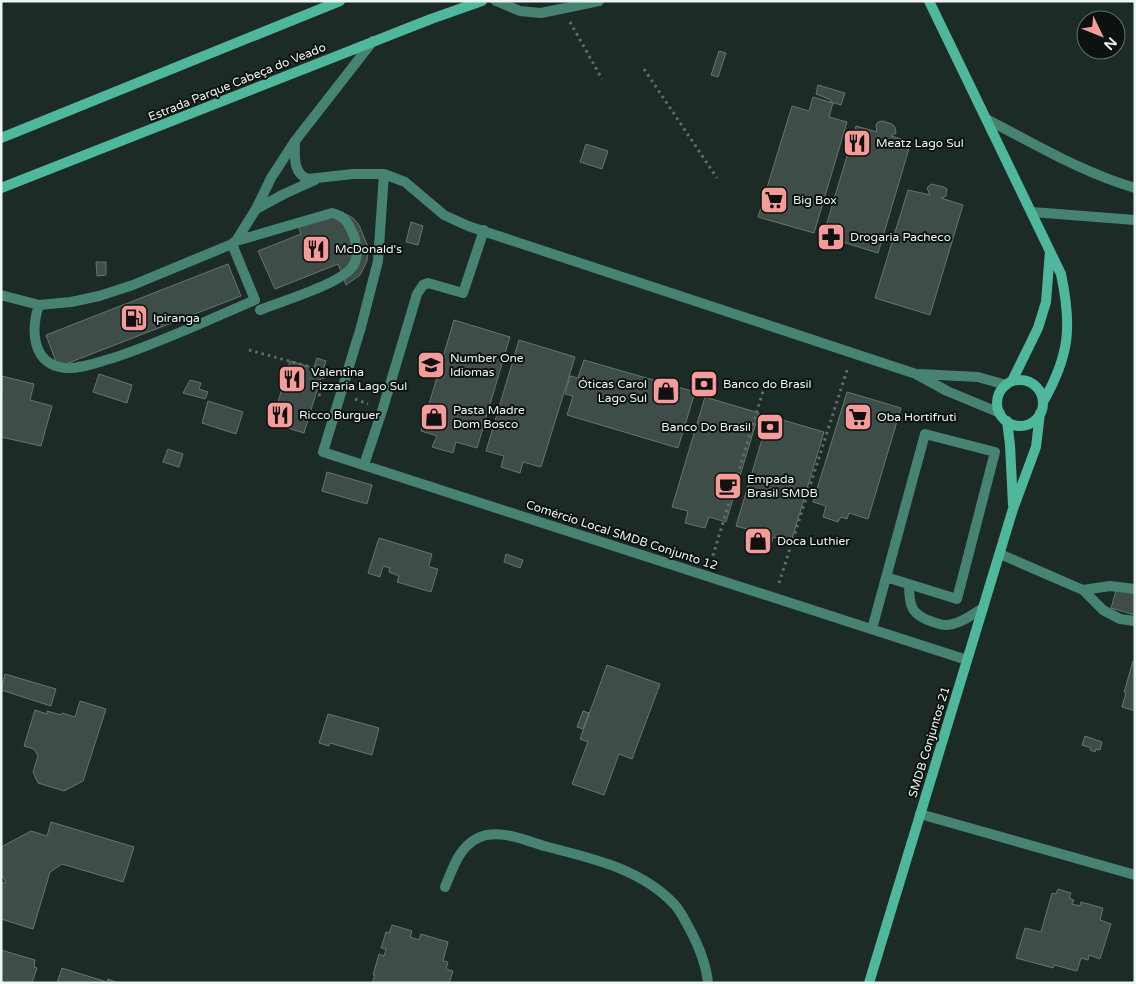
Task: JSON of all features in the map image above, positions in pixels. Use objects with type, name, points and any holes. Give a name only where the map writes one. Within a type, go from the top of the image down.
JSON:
[{"type":"street","points":[[1,138],[340,1]]},
{"type":"street","name":"Estrada Parque Cabeça do Veado","points":[[1,188],[373,41],[482,1]]},
{"type":"street","points":[[496,1],[520,10],[541,13],[598,1]]},
{"type":"street","points":[[295,141],[295,165],[302,177],[308,180],[354,174],[384,174],[405,182],[434,207],[456,221],[916,374],[1017,425],[1028,424],[1037,418],[1040,413],[1043,402],[1059,372],[1065,350],[1068,326],[1067,302],[1061,274],[930,2]]},
{"type":"street","points":[[234,243],[256,209],[271,178],[295,141],[373,41]]},
{"type":"street","points":[[988,120],[1070,162],[1114,182],[1135,188]]},
{"type":"street","points":[[341,395],[378,261],[384,174]]},
{"type":"street","points":[[256,209],[321,177]]},
{"type":"street","points":[[1032,212],[1135,220]]},
{"type":"street","points":[[1,295],[39,305],[71,302],[99,296],[133,285],[234,243],[332,213],[340,215],[346,220],[354,237],[357,255],[354,265],[342,277],[260,310]]},
{"type":"street","points":[[364,465],[417,294],[423,285],[428,284],[463,294],[484,230]]},
{"type":"street","points":[[39,305],[34,320],[34,336],[43,357],[51,364],[65,368],[89,365],[141,349],[254,300],[234,243]]},
{"type":"street","points":[[1003,417],[997,401],[999,395],[1009,383],[1038,328],[1046,302],[1050,248]]},
{"type":"street","points":[[916,374],[978,377],[1009,383],[1026,380],[1033,384],[1042,395],[1043,402]]},
{"type":"street","name":"Comércio Local SMDB Conjunto 12","points":[[341,395],[323,452],[967,660]]},
{"type":"street","name":"SMDB Conjuntos 21","points":[[869,983],[1013,509],[1036,447],[1040,413]]},
{"type":"street","name":"SMDB Conjuntos 21","points":[[1003,417],[1012,463],[1013,509]]},
{"type":"street","points":[[872,629],[886,577],[925,434],[994,452],[957,599],[886,577]]},
{"type":"street","points":[[1000,554],[1083,590],[1102,610],[1120,618],[1135,621]]},
{"type":"street","points":[[909,584],[909,601],[919,616],[930,621],[945,625],[965,620],[983,608]]},
{"type":"street","points":[[1083,590],[1110,586],[1135,589]]},
{"type":"street","points":[[920,814],[1135,875]]},
{"type":"street","points":[[445,887],[457,857],[468,844],[480,836],[492,834],[507,836],[579,855],[624,870],[654,885],[676,905],[696,941],[707,972],[708,983]]},
{"type":"path","points":[[567,16],[602,79]]},
{"type":"path","points":[[644,69],[717,178]]},
{"type":"path","points":[[249,350],[325,371]]},
{"type":"path","points":[[774,597],[852,352]]},
{"type":"path","points":[[707,576],[764,388]]},
{"type":"path","points":[[341,395],[383,408]]},
{"type":"building","points":[[719,51],[726,53],[718,77],[711,75]]},
{"type":"building","points":[[818,85],[845,93],[841,105],[816,94]]},
{"type":"building","points":[[813,97],[833,103],[829,117],[847,122],[814,233],[758,217],[792,106],[809,111]]},
{"type":"building","points":[[882,121],[895,127],[896,133],[891,136],[911,142],[878,253],[823,236],[856,126],[877,132],[876,125]]},
{"type":"building","points":[[586,144],[608,151],[602,169],[580,162]]},
{"type":"building","points":[[931,184],[947,189],[946,196],[941,198],[963,205],[930,315],[875,298],[908,190],[930,195],[927,188]]},
{"type":"building","name":"McDonald's","points":[[342,212],[353,218],[359,225],[368,247],[367,261],[360,275],[346,285],[338,264],[275,289],[258,251],[301,234],[297,222]]},
{"type":"building","points":[[411,222],[423,226],[418,245],[406,242]]},
{"type":"building","points":[[96,262],[106,262],[106,275],[97,276]]},
{"type":"building","points":[[228,264],[241,296],[58,367],[46,335]]},
{"type":"building","points":[[454,320],[510,337],[477,448],[456,442],[453,453],[432,447],[437,436],[421,431]]},
{"type":"building","points":[[519,340],[575,357],[541,467],[523,462],[520,473],[501,467],[504,456],[486,451]]},
{"type":"building","points":[[317,358],[326,361],[304,433],[272,423],[290,361],[314,368]]},
{"type":"building","points":[[584,360],[695,392],[678,448],[567,415],[573,396],[565,394],[570,376],[578,378]]},
{"type":"building","points":[[99,374],[132,385],[127,403],[93,392]]},
{"type":"building","points":[[2,376],[34,384],[30,400],[52,406],[41,446],[1,437]]},
{"type":"building","points":[[190,380],[201,383],[199,389],[208,392],[205,399],[183,393]]},
{"type":"building","points":[[847,392],[901,408],[868,519],[849,513],[847,519],[841,517],[838,522],[823,517],[826,506],[813,502]]},
{"type":"building","points":[[705,397],[759,413],[726,522],[709,517],[705,528],[685,523],[688,511],[672,507]]},
{"type":"building","points":[[208,401],[243,412],[236,434],[202,423]]},
{"type":"building","points":[[769,416],[824,432],[791,542],[773,537],[770,548],[750,542],[754,531],[736,526]]},
{"type":"building","points":[[168,449],[183,454],[179,467],[163,462]]},
{"type":"building","points":[[327,472],[372,485],[367,504],[322,491]]},
{"type":"building","points":[[379,538],[432,554],[429,565],[438,569],[431,592],[397,582],[399,576],[389,572],[390,568],[383,566],[380,577],[368,573]]},
{"type":"building","points":[[506,554],[523,560],[520,568],[504,562]]},
{"type":"building","points":[[1117,587],[1135,593],[1135,615],[1111,608]]},
{"type":"building","points":[[1133,661],[1135,662],[1135,711],[1122,707],[1126,693],[1124,692]]},
{"type":"building","points":[[607,665],[660,684],[632,759],[619,754],[604,795],[572,784],[588,742],[580,739]]},
{"type":"building","points":[[5,674],[56,689],[51,706],[1,690]]},
{"type":"building","points":[[80,701],[106,709],[83,781],[64,791],[38,783],[33,772],[38,756],[34,749],[24,746],[35,710],[47,714],[47,711],[75,717]]},
{"type":"building","points":[[583,711],[589,713],[583,729],[577,727]]},
{"type":"building","points":[[328,714],[379,728],[372,755],[330,743],[329,746],[319,743]]},
{"type":"building","points":[[1085,736],[1102,742],[1100,750],[1096,749],[1095,752],[1090,750],[1091,748],[1082,745]]},
{"type":"building","points":[[51,822],[134,847],[123,882],[62,864],[50,872],[33,929],[1,919],[1,884],[6,882],[1,874],[1,847],[31,831],[47,836]]},
{"type":"building","points":[[1058,889],[1071,893],[1069,898],[1074,900],[1072,904],[1080,906],[1081,902],[1103,908],[1100,920],[1111,924],[1100,959],[1089,955],[1088,960],[1081,958],[1077,971],[1054,965],[1053,968],[1016,958],[1025,928],[1041,932],[1052,893],[1056,894]]},
{"type":"building","points":[[392,925],[412,931],[410,937],[419,940],[421,934],[448,942],[443,961],[448,962],[446,969],[453,971],[449,983],[372,983],[379,954],[384,956],[386,949],[381,948],[386,932],[389,933]]},
{"type":"building","points":[[1,950],[35,960],[34,967],[37,968],[32,983],[1,983]]},
{"type":"building","points":[[62,968],[107,982],[108,979],[118,983],[57,983]]},
{"type":"place","name":"Meatz Lago Sul","points":[[857,143]]},
{"type":"place","name":"Big Box","points":[[774,200]]},
{"type":"place","name":"Drogaria Pacheco","points":[[831,237]]},
{"type":"place","name":"McDonald's","points":[[316,249]]},
{"type":"place","name":"Ipiranga","points":[[134,318]]},
{"type":"place","name":"Number One Idiomas","points":[[431,365]]},
{"type":"place","name":"Valentina Pizzaria Lago Sul","points":[[292,379]]},
{"type":"place","name":"Banco do Brasil","points":[[704,384]]},
{"type":"place","name":"Óticas Carol Lago Sul","points":[[666,391]]},
{"type":"place","name":"Ricco Burguer","points":[[280,415]]},
{"type":"place","name":"Pasta Madre Dom Bosco","points":[[434,417]]},
{"type":"place","name":"Oba Hortifruti","points":[[858,417]]},
{"type":"place","name":"Banco Do Brasil","points":[[770,427]]},
{"type":"place","name":"Empada Brasil SMDB","points":[[728,486]]},
{"type":"place","name":"Doca Luthier","points":[[758,541]]}]
